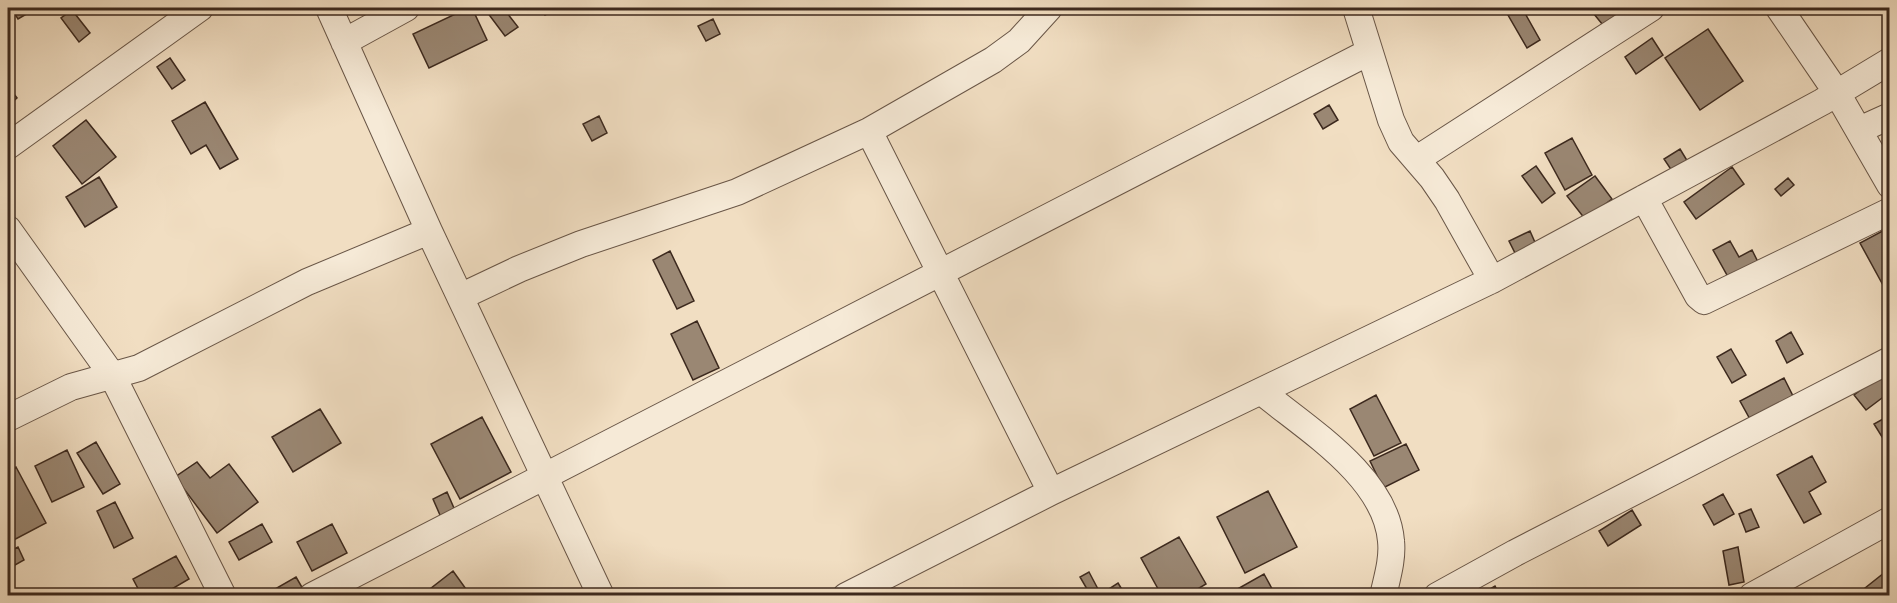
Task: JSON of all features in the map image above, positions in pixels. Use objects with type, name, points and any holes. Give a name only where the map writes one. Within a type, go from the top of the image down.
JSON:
[{"type":"street","points":[[8,146],[200,8]]},
{"type":"street","points":[[329,8],[429,231],[601,596]]},
{"type":"street","points":[[344,42],[406,8]]},
{"type":"street","points":[[460,297],[519,269],[581,244],[737,192],[869,131],[993,60],[1019,42],[1049,8]]},
{"type":"street","points":[[1356,8],[1391,120],[1401,142],[1417,159],[1447,200],[1492,280]]},
{"type":"street","points":[[1417,159],[1651,8]]},
{"type":"street","points":[[1779,8],[1837,93],[1890,185]]},
{"type":"street","points":[[312,596],[1370,52]]},
{"type":"street","points":[[846,596],[1051,492],[1492,280],[1837,93],[1890,61]]},
{"type":"street","points":[[1859,129],[1890,116]]},
{"type":"street","points":[[869,131],[1051,492]]},
{"type":"street","points":[[1644,198],[1698,296],[1704,301],[1890,211]]},
{"type":"street","points":[[8,229],[112,375],[223,596]]},
{"type":"street","points":[[8,418],[71,387],[139,368],[307,282],[429,231]]},
{"type":"street","points":[[1437,596],[1515,553],[1890,360]]},
{"type":"street","points":[[1262,392],[1359,473],[1375,496],[1385,515],[1391,542],[1383,596]]},
{"type":"street","points":[[1752,596],[1890,520]]},
{"type":"building","points":[[11,8],[37,8],[18,19]]},
{"type":"building","points":[[472,8],[487,40],[429,68],[413,34]]},
{"type":"building","points":[[484,8],[503,8],[518,27],[505,36]]},
{"type":"building","points":[[542,8],[560,8],[545,15]]},
{"type":"building","points":[[1522,8],[1540,40],[1527,48],[1508,15]]},
{"type":"building","points":[[1589,8],[1620,8],[1626,15],[1607,30]]},
{"type":"building","points":[[1870,8],[1883,8],[1874,14]]},
{"type":"building","points":[[72,10],[90,33],[79,42],[61,18]]},
{"type":"building","points":[[713,19],[720,34],[706,41],[698,26]]},
{"type":"building","points":[[1708,29],[1743,81],[1700,110],[1665,58]]},
{"type":"building","points":[[1652,38],[1663,55],[1636,74],[1625,57]]},
{"type":"building","points":[[170,58],[185,80],[172,89],[157,67]]},
{"type":"building","points":[[8,86],[17,98],[8,106]]},
{"type":"building","points":[[205,102],[238,159],[220,169],[206,145],[191,154],[172,121]]},
{"type":"building","points":[[1329,105],[1338,120],[1323,129],[1314,114]]},
{"type":"building","points":[[599,116],[607,133],[592,141],[583,124]]},
{"type":"building","points":[[86,120],[116,157],[82,184],[53,146]]},
{"type":"building","points":[[1572,138],[1592,175],[1565,190],[1545,153]]},
{"type":"building","points":[[1680,149],[1691,167],[1676,177],[1664,159]]},
{"type":"building","points":[[1536,166],[1555,193],[1542,203],[1522,176]]},
{"type":"building","points":[[1732,167],[1744,184],[1696,219],[1684,202]]},
{"type":"building","points":[[1595,176],[1612,199],[1585,219],[1567,196]]},
{"type":"building","points":[[99,177],[117,207],[85,227],[66,197]]},
{"type":"building","points":[[1788,178],[1794,185],[1781,196],[1775,189]]},
{"type":"building","points":[[1890,227],[1890,249],[1885,252],[1890,260],[1890,298],[1860,243]]},
{"type":"building","points":[[1530,231],[1537,247],[1517,257],[1509,241]]},
{"type":"building","points":[[1730,241],[1739,257],[1752,250],[1761,268],[1732,284],[1713,250]]},
{"type":"building","points":[[670,251],[694,301],[677,309],[653,260]]},
{"type":"building","points":[[697,321],[719,368],[693,380],[671,334]]},
{"type":"building","points":[[1791,332],[1803,354],[1787,363],[1776,341]]},
{"type":"building","points":[[1731,349],[1746,375],[1732,383],[1717,357]]},
{"type":"building","points":[[1889,369],[1890,392],[1866,410],[1854,395]]},
{"type":"building","points":[[1784,378],[1794,398],[1751,421],[1740,401]]},
{"type":"building","points":[[1376,395],[1401,443],[1374,456],[1350,409]]},
{"type":"building","points":[[320,409],[341,443],[293,472],[272,437]]},
{"type":"building","points":[[1890,415],[1890,437],[1884,440],[1874,424]]},
{"type":"building","points":[[482,417],[511,472],[460,499],[431,444]]},
{"type":"building","points":[[96,442],[120,484],[103,494],[77,453]]},
{"type":"building","points":[[1406,444],[1419,470],[1383,488],[1370,461]]},
{"type":"building","points":[[67,450],[84,487],[52,502],[35,466]]},
{"type":"building","points":[[1812,456],[1826,482],[1809,492],[1821,514],[1804,523],[1777,475]]},
{"type":"building","points":[[197,462],[210,478],[229,464],[258,502],[217,533],[175,477]]},
{"type":"building","points":[[16,467],[46,523],[8,543],[8,471]]},
{"type":"building","points":[[1268,491],[1297,547],[1245,573],[1217,517]]},
{"type":"building","points":[[447,492],[457,515],[443,522],[433,499]]},
{"type":"building","points":[[1723,494],[1734,514],[1714,525],[1703,505]]},
{"type":"building","points":[[115,502],[133,538],[114,548],[97,511]]},
{"type":"building","points":[[1751,509],[1759,527],[1746,532],[1739,514]]},
{"type":"building","points":[[1632,510],[1641,525],[1608,546],[1599,531]]},
{"type":"building","points":[[262,524],[272,542],[239,560],[229,542]]},
{"type":"building","points":[[332,524],[347,553],[312,571],[297,542]]},
{"type":"building","points":[[1179,537],[1206,584],[1186,596],[1162,596],[1141,558]]},
{"type":"building","points":[[18,547],[24,560],[8,569],[8,552]]},
{"type":"building","points":[[1738,547],[1744,582],[1729,585],[1723,551]]},
{"type":"building","points":[[176,556],[189,579],[160,596],[142,596],[133,579]]},
{"type":"building","points":[[1889,569],[1890,596],[1855,596]]},
{"type":"building","points":[[453,571],[471,596],[435,596],[430,589]]},
{"type":"building","points":[[1089,572],[1099,591],[1091,596],[1080,577]]},
{"type":"building","points":[[1264,574],[1276,596],[1225,596]]},
{"type":"building","points":[[296,577],[303,589],[292,596],[278,596],[275,589]]},
{"type":"building","points":[[1118,583],[1126,596],[1098,596]]},
{"type":"building","points":[[1495,586],[1500,596],[1480,596],[1480,595]]}]
